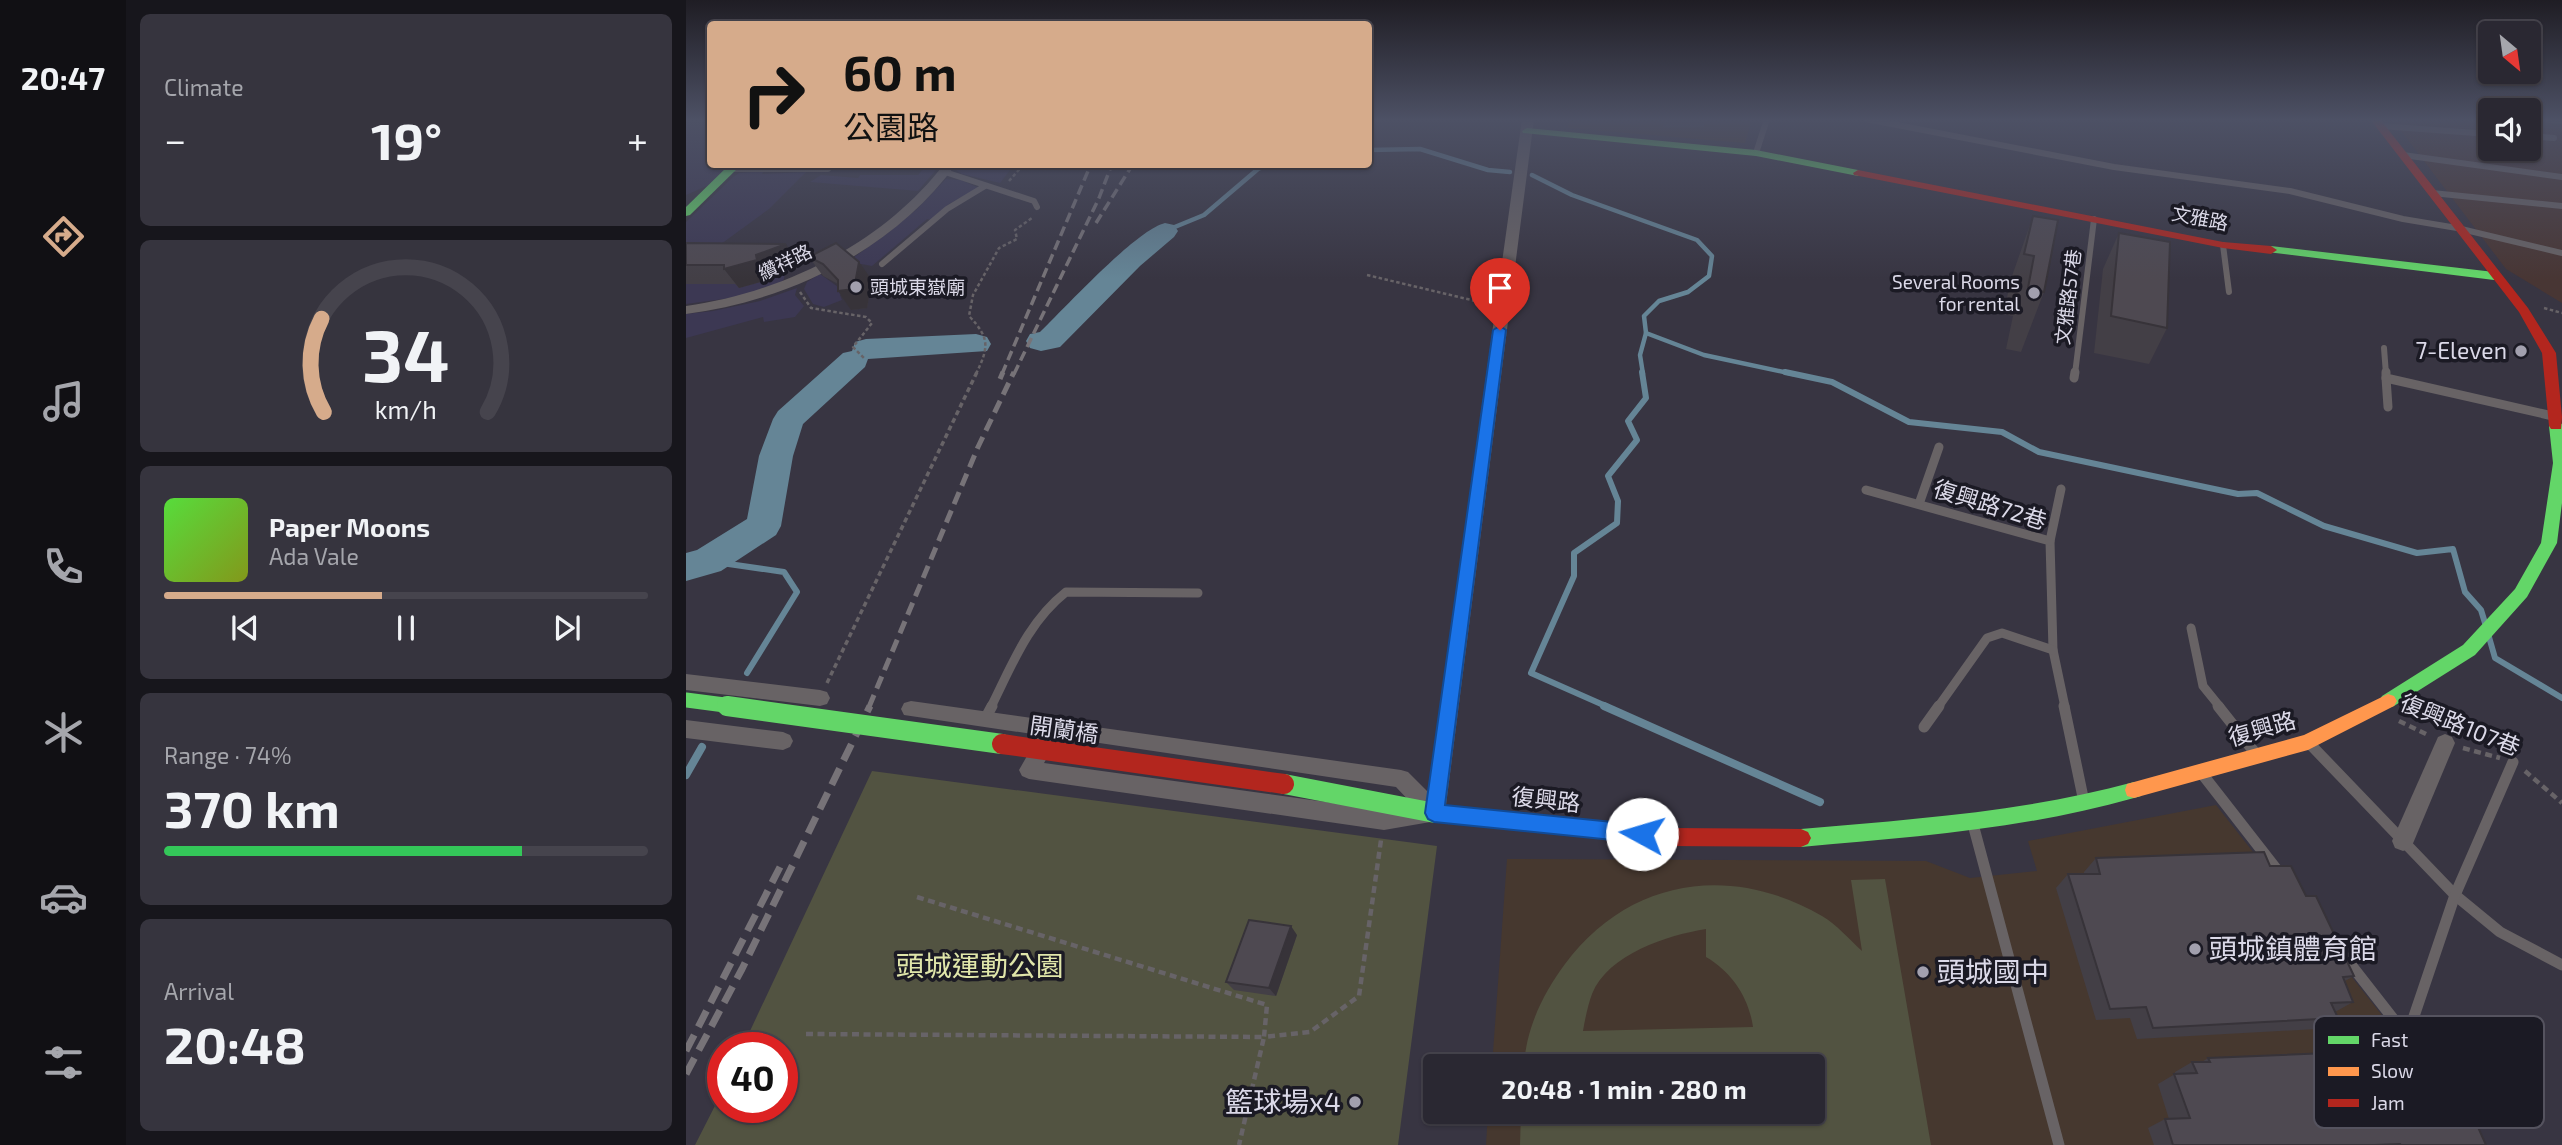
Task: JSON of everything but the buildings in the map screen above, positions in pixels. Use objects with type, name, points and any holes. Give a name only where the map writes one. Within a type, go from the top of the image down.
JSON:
[{"type":"street","points":[[689,205],[728,172]]},
{"type":"street","name":"纘祥路","points":[[686,310],[722,306],[757,297],[803,276],[858,246],[889,224],[942,172]]},
{"type":"street","points":[[1434,813],[1522,172]]},
{"type":"street","name":"文雅路","points":[[1856,172],[2223,245],[2494,276]]},
{"type":"street","name":"復興路","points":[[1054,728],[1029,770],[1242,797],[1384,821],[1434,813],[1668,837],[1814,838],[1972,823],[2084,804],[2308,742],[2375,709],[2469,650],[2521,593],[2549,543],[2560,463],[2556,379],[2549,353],[2524,311],[2414,172]]},
{"type":"street","points":[[688,690],[820,698]]},
{"type":"street","name":"開蘭橋","points":[[688,690],[1285,784],[1434,813]]},
{"type":"street","points":[[911,709],[1401,779],[1434,813]]},
{"type":"street","points":[[686,729],[783,741]]},
{"type":"street","points":[[2403,841],[2445,743]]},
{"type":"lane","points":[[956,172],[985,186],[1003,189],[1034,201],[1037,207]]},
{"type":"lane","points":[[2154,172],[2290,191],[2403,219],[2457,228],[2562,253]]},
{"type":"lane","points":[[2534,172],[2562,177]]},
{"type":"lane","points":[[881,264],[947,209],[985,186]]},
{"type":"lane","points":[[2430,193],[2562,206]]},
{"type":"lane","name":"文雅路57巷","points":[[2074,378],[2094,219]]},
{"type":"lane","points":[[2223,245],[2229,292]]},
{"type":"lane","points":[[2384,348],[2388,407]]},
{"type":"lane","points":[[2386,378],[2556,417]]},
{"type":"lane","points":[[1919,504],[1939,447]]},
{"type":"lane","points":[[2050,541],[2061,489]]},
{"type":"lane","name":"復興路72巷","points":[[1867,490],[2050,541],[2053,650],[2084,804]]},
{"type":"lane","points":[[985,719],[1036,621],[1049,603],[1066,593],[1198,593]]},
{"type":"lane","points":[[2191,628],[2203,686],[2257,756]]},
{"type":"lane","points":[[1924,727],[1987,638],[2002,633],[2053,650]]},
{"type":"lane","points":[[2308,742],[2455,895],[2500,932],[2562,965]]},
{"type":"lane","points":[[2414,1016],[2455,895],[2513,762]]},
{"type":"lane","points":[[2200,771],[2291,888]]},
{"type":"lane","points":[[1972,823],[2059,1145]]},
{"type":"lane","points":[[2332,941],[2391,1016]]},
{"type":"path","points":[[1003,189],[1017,172]]},
{"type":"path","points":[[820,698],[987,352],[983,331],[969,316],[973,295],[999,248],[1017,239],[1014,230],[1031,220],[1037,207]]},
{"type":"path","points":[[1367,275],[1503,308]]},
{"type":"path","points":[[803,276],[799,294],[811,308],[866,317],[872,323],[853,347],[865,359]]},
{"type":"path","name":"復興路107巷","points":[[2375,709],[2445,743],[2513,762],[2562,803]]},
{"type":"path","points":[[806,1034],[1264,1037],[1310,1031],[1359,996],[1384,821]]},
{"type":"path","points":[[916,897],[1268,1005],[1264,1037],[1239,1145]]},
{"type":"shaded area","points":[[686,172],[722,172],[709,185],[686,195]]},
{"type":"shaded area","points":[[806,172],[769,209],[721,244],[789,251],[784,279],[781,283],[746,296],[686,304],[686,222],[739,173]]},
{"type":"shaded area","points":[[920,172],[934,172],[918,191],[810,182],[821,175],[858,178],[860,175],[918,175]]},
{"type":"shaded area","points":[[960,172],[1008,172],[1000,183]]},
{"type":"shaded area","points":[[2433,172],[2562,172],[2562,303],[2506,269]]},
{"type":"shaded area","points":[[946,179],[961,180],[979,188],[949,204],[931,220],[927,219],[872,266],[845,261],[888,233],[917,209]]},
{"type":"shaded area","points":[[820,274],[845,292],[840,295],[842,300],[824,307],[813,304],[804,289],[807,282]]},
{"type":"shaded area","points":[[797,288],[795,295],[804,306],[795,317],[764,322],[763,317],[686,338],[686,314],[760,301]]},
{"type":"shaded area","name":"頭城國中","points":[[2216,805],[2383,1016],[2314,1016],[2314,1128],[2456,1128],[2463,1145],[1486,1145],[1487,1124],[1825,1124],[1825,1054],[1493,1054],[1507,859],[1926,861],[1970,878],[2037,871],[2028,841]]},
{"type":"green space","name":"頭城運動公園","points":[[872,771],[1437,846],[1398,1145],[695,1145],[707,1121],[798,1123],[798,1032],[750,1032]]},
{"type":"green space","points":[[1885,879],[1931,1145],[1520,1145],[1521,1124],[1825,1124],[1825,1054],[1525,1054],[1537,1012],[1557,975],[1591,935],[1619,913],[1650,897],[1683,888],[1718,885],[1752,889],[1787,899],[1822,916],[1862,951],[1851,880]],"holes":[[[1706,929],[1706,957],[1738,987],[1748,1006],[1753,1027],[1583,1031],[1592,994],[1600,980],[1625,957],[1674,936]]]},
{"type":"waterway","points":[[1165,231],[1204,215],[1254,172]]},
{"type":"waterway","points":[[1532,175],[1572,195],[1697,240],[1712,256],[1709,276],[1688,292],[1659,301],[1644,316],[1646,333]]},
{"type":"waterway","points":[[1041,341],[1049,340],[1130,260],[1165,231]]},
{"type":"waterway","points":[[1643,374],[1640,355],[1646,333]]},
{"type":"waterway","points":[[1646,333],[1704,355],[1793,374]]},
{"type":"waterway","points":[[866,349],[976,344]]},
{"type":"waterway","points":[[686,567],[708,561],[763,526],[776,456],[789,419],[854,360]]},
{"type":"waterway","points":[[1608,707],[1531,673],[1574,576],[1574,553],[1617,523],[1618,501],[1608,476],[1637,440],[1628,421],[1646,398],[1642,372]]},
{"type":"waterway","points":[[1785,372],[1832,382],[1909,422],[2002,432],[2039,452],[2238,494],[2257,493],[2324,526],[2417,553],[2453,549],[2465,592],[2481,610],[2485,623]]},
{"type":"waterway","points":[[708,561],[784,572],[797,592],[747,673]]},
{"type":"waterway","points":[[2489,637],[2495,658],[2562,698]]},
{"type":"waterway","points":[[1604,706],[1820,802]]},
{"type":"waterway","points":[[686,775],[702,747]]},
{"type":"railway","points":[[1002,374],[1087,172]]},
{"type":"railway","points":[[1014,374],[1109,172]]},
{"type":"railway","points":[[1096,223],[1128,172]]},
{"type":"railway","points":[[1000,379],[1003,372]]},
{"type":"railway","points":[[869,707],[978,447],[1014,372]]},
{"type":"railway","points":[[686,1074],[742,969],[870,706]]},
{"type":"railway","points":[[686,1051],[780,867]]},
{"type":"traffic: fast","points":[[686,213],[728,172]]},
{"type":"traffic: fast","points":[[2271,250],[2494,276]]},
{"type":"traffic: fast","points":[[2388,701],[2469,650],[2521,593],[2549,543],[2560,463],[2556,426]]},
{"type":"traffic: fast","points":[[686,700],[1002,744]]},
{"type":"traffic: fast","points":[[1284,784],[1435,813]]},
{"type":"traffic: fast","points":[[1801,838],[1972,823],[2084,804],[2134,790]]},
{"type":"traffic: slow","points":[[2134,790],[2308,742],[2388,701]]},
{"type":"traffic: jam","points":[[2416,172],[2524,311],[2549,353],[2556,426]]},
{"type":"traffic: jam","points":[[1858,173],[2223,245],[2271,250]]},
{"type":"traffic: jam","points":[[1002,744],[1284,784]]},
{"type":"traffic: jam","points":[[1435,813],[1668,837],[1801,838]]},
{"type":"place","name":"頭城東嶽廟","points":[[856,287]]},
{"type":"place","name":"Several Rooms for rental","points":[[2034,293]]},
{"type":"place","name":"7-Eleven","points":[[2521,351]]},
{"type":"place","name":"頭城鎮體育館","points":[[2195,949]]},
{"type":"place","name":"頭城國中","points":[[1923,972]]},
{"type":"place","name":"籃球場x4","points":[[1355,1102]]},
{"type":"route","points":[[1500,330],[1434,813],[1642,834]]}]
